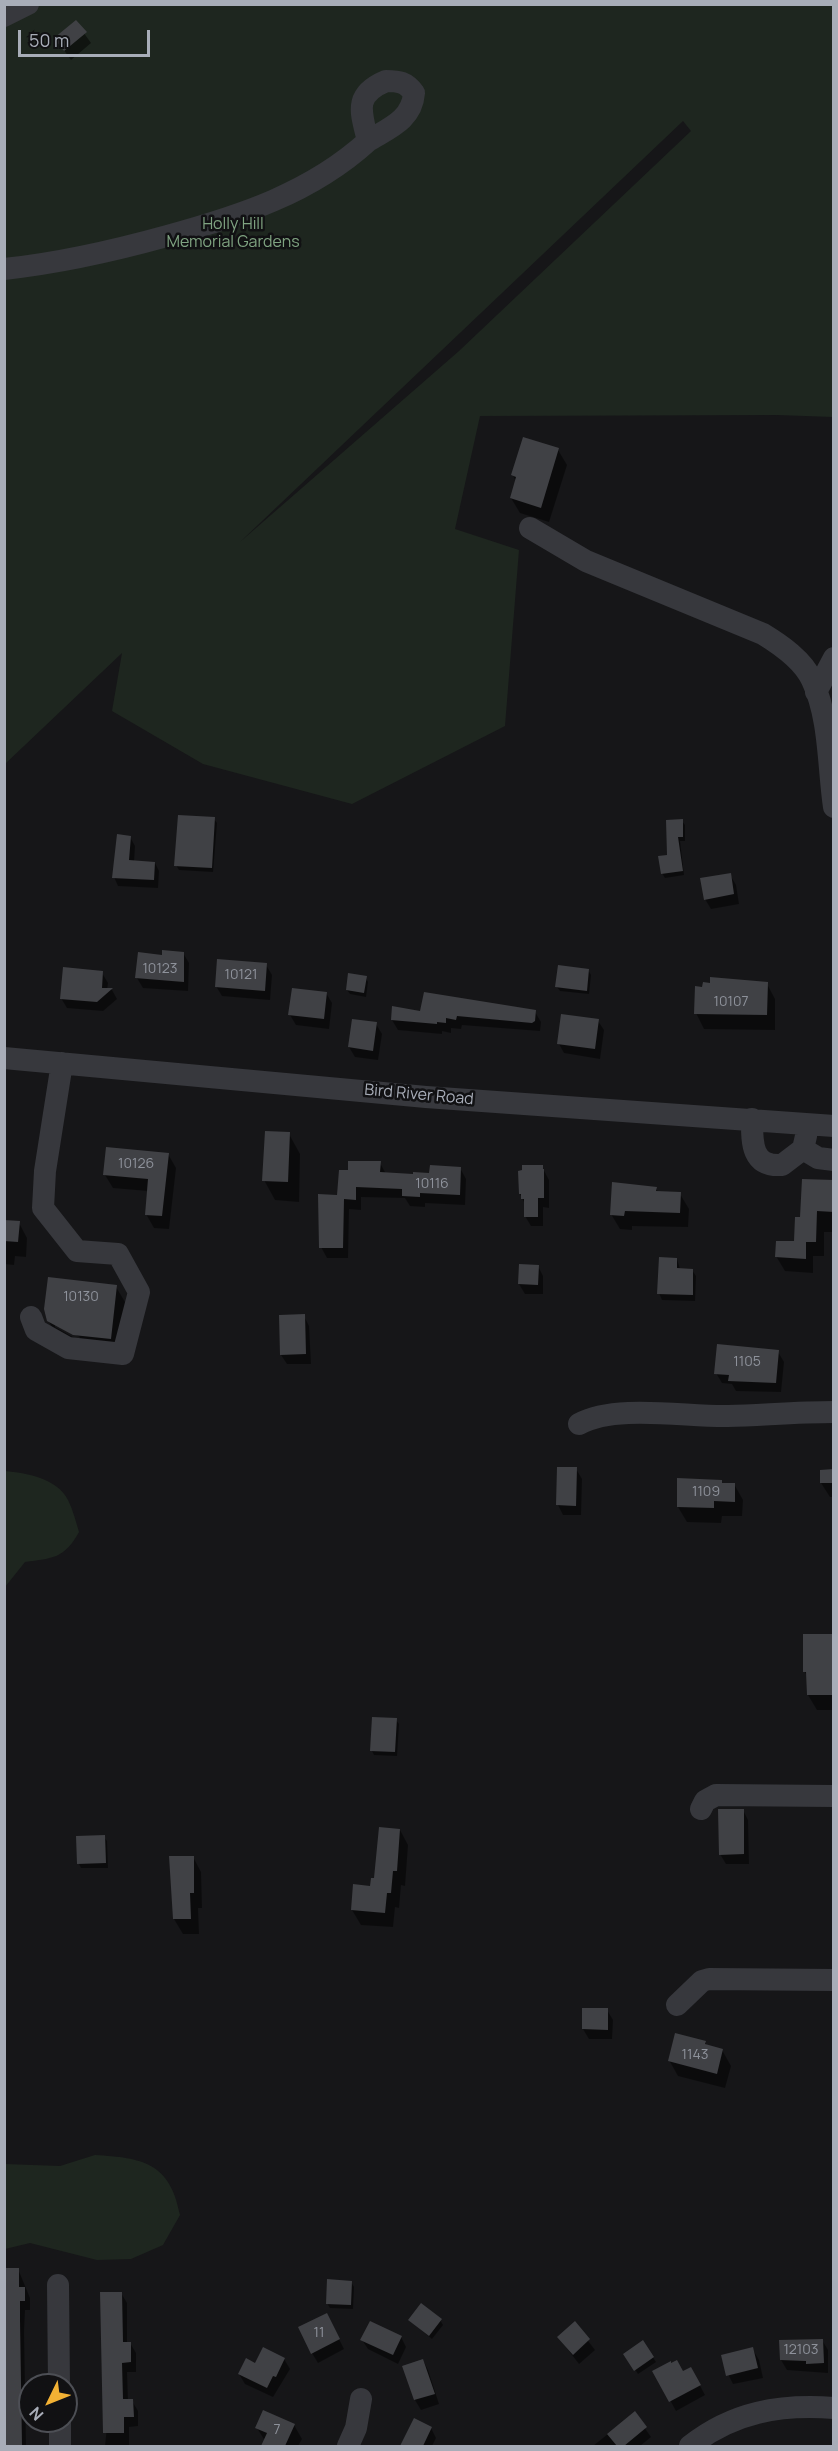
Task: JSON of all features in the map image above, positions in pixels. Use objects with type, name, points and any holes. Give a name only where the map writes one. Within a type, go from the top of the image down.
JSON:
[{"type":"street","points":[[4,16],[28,4]]},
{"type":"street","points":[[4,269],[51,264],[121,249],[220,222],[289,195],[323,176],[368,141]]},
{"type":"street","points":[[530,528],[586,561],[763,633],[801,664],[812,679],[825,728],[834,807]]},
{"type":"street","points":[[816,692],[834,658]]},
{"type":"street","name":"Bird River Road","points":[[4,1058],[426,1097],[834,1126]]},
{"type":"street","points":[[31,1317],[36,1330],[68,1348],[123,1354],[139,1292],[118,1254],[77,1251],[43,1208],[45,1171],[62,1063]]},
{"type":"street","points":[[752,1119],[753,1147],[758,1157],[765,1163],[782,1165],[803,1149],[808,1123]]},
{"type":"street","points":[[803,1149],[818,1158],[834,1160]]},
{"type":"street","points":[[579,1424],[591,1418],[613,1414],[727,1416],[834,1412]]},
{"type":"street","points":[[701,1809],[705,1801],[716,1795],[834,1796]]},
{"type":"street","points":[[677,2005],[702,1981],[709,1979],[834,1980]]},
{"type":"street","points":[[58,2285],[59,2373]]},
{"type":"street","points":[[348,2446],[356,2428],[361,2399]]},
{"type":"street","points":[[690,2446],[722,2437],[759,2411],[781,2407],[834,2408]]},
{"type":"green space","name":"Holly Hill Memorial Gardens","points":[[5,5],[833,5],[833,417],[777,415],[480,416],[455,529],[519,550],[505,726],[352,804],[203,764],[112,711],[122,653],[5,764]],"holes":[[[683,121],[691,131],[459,351],[240,542]]]},
{"type":"green space","points":[[5,1471],[31,1475],[56,1486],[68,1500],[79,1532],[68,1548],[57,1556],[25,1562],[5,1587]]},
{"type":"green space","points":[[95,2155],[140,2161],[151,2166],[169,2184],[180,2215],[163,2245],[131,2259],[97,2260],[30,2243],[5,2249],[5,2164],[60,2166]]},
{"type":"building","points":[[76,20],[87,32],[64,51],[54,38]]},
{"type":"building","points":[[523,437],[559,448],[541,508],[510,498],[516,477],[511,475]]},
{"type":"building","points":[[178,815],[215,817],[212,868],[174,866]]},
{"type":"building","points":[[683,819],[683,837],[678,837],[683,871],[661,874],[658,856],[667,855],[666,820]]},
{"type":"building","points":[[117,834],[131,836],[129,860],[155,862],[154,880],[112,878]]},
{"type":"building","points":[[731,873],[734,894],[704,900],[700,878]]},
{"type":"building","points":[[162,950],[184,952],[184,982],[135,978],[138,952],[162,955]]},
{"type":"building","points":[[217,959],[267,963],[265,991],[215,987]]},
{"type":"building","points":[[558,965],[589,969],[587,991],[555,987]]},
{"type":"building","points":[[63,967],[103,971],[102,988],[113,988],[97,1002],[60,999]]},
{"type":"building","points":[[348,973],[367,976],[364,993],[346,990]]},
{"type":"building","points":[[710,977],[768,982],[767,1015],[694,1014],[695,986],[702,987],[703,982],[710,983]]},
{"type":"building","points":[[292,988],[327,992],[324,1019],[288,1015]]},
{"type":"building","points":[[424,992],[536,1010],[535,1021],[532,1023],[457,1016],[456,1020],[446,1018],[446,1023],[437,1022],[437,1024],[391,1020],[392,1006],[420,1011]]},
{"type":"building","points":[[561,1014],[599,1019],[595,1049],[557,1044]]},
{"type":"building","points":[[352,1019],[377,1022],[373,1051],[348,1047]]},
{"type":"building","points":[[265,1131],[290,1132],[288,1182],[262,1181]]},
{"type":"building","points":[[106,1147],[169,1153],[162,1216],[145,1215],[148,1179],[103,1175]]},
{"type":"building","points":[[348,1161],[381,1161],[380,1172],[413,1174],[413,1172],[429,1173],[430,1165],[461,1167],[460,1195],[420,1193],[420,1197],[402,1196],[402,1189],[356,1187],[356,1200],[344,1199],[343,1248],[319,1248],[318,1194],[337,1195],[339,1170],[348,1170]]},
{"type":"building","points":[[522,1165],[543,1165],[544,1198],[538,1198],[538,1217],[524,1217],[524,1199],[521,1199],[521,1194],[519,1194],[518,1171],[522,1170]]},
{"type":"building","points":[[802,1179],[834,1180],[834,1212],[817,1211],[816,1242],[806,1242],[806,1259],[775,1257],[776,1241],[794,1241],[795,1217],[800,1217]]},
{"type":"building","points":[[612,1182],[657,1187],[656,1191],[681,1192],[680,1213],[625,1211],[624,1216],[610,1215]]},
{"type":"building","points":[[4,1220],[20,1221],[18,1242],[4,1241]]},
{"type":"building","points":[[659,1257],[677,1258],[677,1268],[693,1269],[693,1295],[657,1294]]},
{"type":"building","points":[[519,1264],[539,1265],[538,1285],[518,1284]]},
{"type":"building","points":[[48,1277],[117,1285],[111,1339],[73,1335],[47,1321],[44,1309]]},
{"type":"building","points":[[305,1314],[306,1354],[280,1355],[279,1315]]},
{"type":"building","points":[[717,1344],[779,1350],[776,1383],[728,1381],[729,1375],[714,1374]]},
{"type":"building","points":[[557,1467],[577,1467],[576,1506],[556,1505]]},
{"type":"building","points":[[834,1469],[834,1483],[820,1483],[820,1470]]},
{"type":"building","points":[[677,1478],[722,1480],[722,1483],[735,1483],[735,1502],[714,1501],[714,1508],[677,1507]]},
{"type":"building","points":[[803,1634],[833,1634],[834,1695],[807,1695],[806,1672],[803,1672]]},
{"type":"building","points":[[372,1717],[397,1718],[395,1752],[370,1751]]},
{"type":"building","points":[[718,1809],[744,1809],[744,1854],[719,1855]]},
{"type":"building","points":[[379,1827],[400,1829],[397,1871],[393,1871],[391,1893],[387,1893],[385,1913],[351,1910],[353,1884],[370,1886],[371,1878],[374,1878]]},
{"type":"building","points":[[105,1835],[106,1863],[77,1864],[76,1836]]},
{"type":"building","points":[[169,1856],[194,1856],[194,1893],[190,1893],[191,1919],[173,1919]]},
{"type":"building","points":[[582,2008],[608,2008],[608,2030],[582,2029]]},
{"type":"building","points":[[675,2033],[706,2041],[705,2044],[723,2049],[717,2074],[668,2061]]},
{"type":"building","points":[[4,2268],[19,2268],[19,2287],[25,2287],[25,2301],[20,2301],[21,2373],[18,2373],[18,2433],[22,2433],[22,2446],[4,2446]]},
{"type":"building","points":[[327,2279],[352,2281],[351,2305],[326,2304]]},
{"type":"building","points":[[100,2292],[122,2292],[123,2342],[131,2342],[131,2362],[122,2363],[123,2399],[133,2399],[134,2417],[124,2417],[124,2433],[103,2433]]},
{"type":"building","points":[[421,2303],[442,2319],[429,2336],[408,2320]]},
{"type":"building","points":[[327,2313],[340,2339],[311,2354],[298,2327]]},
{"type":"building","points":[[370,2321],[402,2336],[393,2355],[360,2340]]},
{"type":"building","points":[[575,2321],[590,2339],[573,2355],[557,2337]]},
{"type":"building","points":[[823,2339],[824,2363],[806,2364],[806,2361],[780,2360],[779,2340]]},
{"type":"building","points":[[643,2340],[654,2357],[634,2371],[623,2354]]},
{"type":"building","points":[[263,2347],[285,2358],[276,2377],[273,2376],[267,2388],[238,2374],[246,2358],[255,2363]]},
{"type":"building","points":[[753,2347],[758,2368],[726,2376],[721,2355]]},
{"type":"building","points":[[423,2359],[435,2394],[414,2400],[402,2366]]},
{"type":"building","points":[[677,2360],[683,2371],[691,2367],[701,2385],[669,2402],[652,2371]]},
{"type":"building","points":[[263,2410],[295,2424],[285,2446],[261,2446],[267,2433],[255,2428]]},
{"type":"building","points":[[635,2411],[647,2427],[624,2446],[617,2446],[607,2434]]},
{"type":"building","points":[[414,2418],[432,2427],[423,2446],[400,2446]]}]
